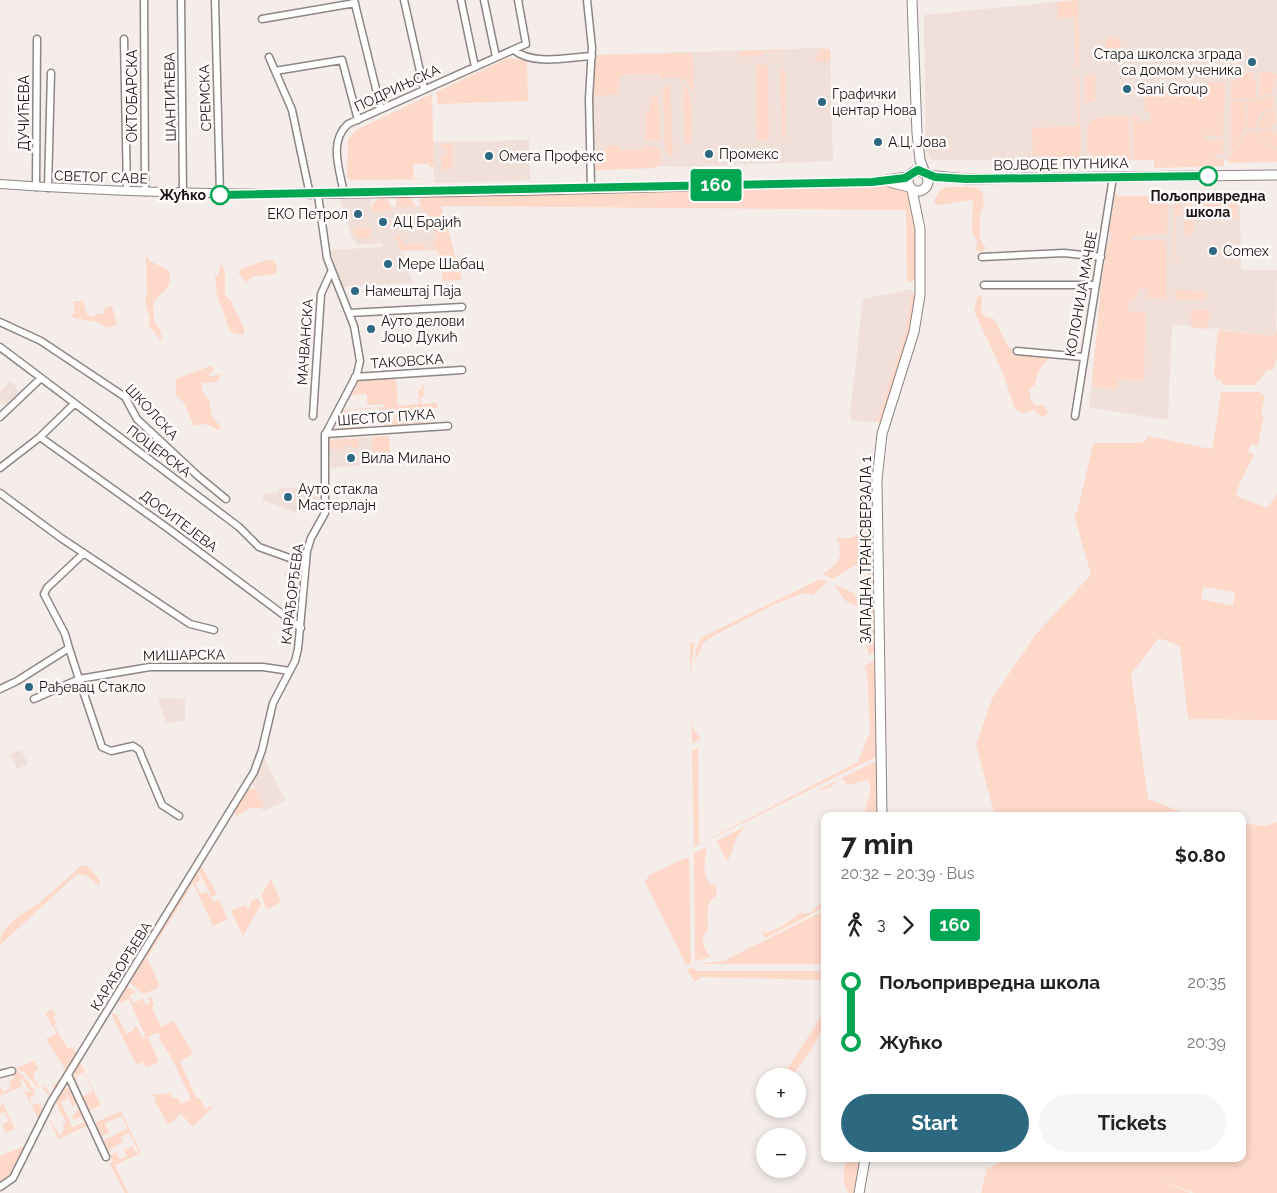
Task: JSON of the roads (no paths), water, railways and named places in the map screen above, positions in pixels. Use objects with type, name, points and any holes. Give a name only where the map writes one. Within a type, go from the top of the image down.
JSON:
[{"type":"main road","points":[[912,0],[917,133],[920,160],[929,183],[926,188],[917,191],[912,189],[908,182],[917,133]]},
{"type":"main road","points":[[910,174],[918,170],[926,174]]},
{"type":"main road","name":"ВОЈВОДЕ ПУТНИКА","points":[[926,174],[966,179]]},
{"type":"main road","name":"ВОЈВОДЕ ПУТНИКА","points":[[926,188],[939,183],[966,179],[1277,175]]},
{"type":"main road","name":"ЗАПАДНА ТРАНСВЕРЗАЛА 1","points":[[882,812],[879,459],[890,405],[914,332],[920,295],[920,228],[926,188]]},
{"type":"main road","name":"ЗАПАДНА ТРАНСВЕРЗАЛА 1","points":[[912,189],[920,228]]},
{"type":"main road","points":[[859,1193],[864,1162]]},
{"type":"street","name":"ОКТОБАРСКА","points":[[144,0],[145,192]]},
{"type":"street","name":"ШАНТИЋЕВА","points":[[181,0],[183,194]]},
{"type":"street","name":"СРЕМСКА","points":[[215,0],[220,195]]},
{"type":"street","points":[[404,0],[424,89]]},
{"type":"street","points":[[461,0],[475,67]]},
{"type":"street","points":[[484,0],[496,57]]},
{"type":"street","name":"ПОДРИЊСКА","points":[[344,194],[336,139],[341,131],[381,109],[526,44],[518,0]]},
{"type":"street","points":[[587,0],[592,56],[589,98],[591,188],[872,182],[896,180],[910,174]]},
{"type":"street","points":[[262,19],[355,2],[381,109]]},
{"type":"street","name":"ДУЧИЋЕВА","points":[[36,187],[37,39]]},
{"type":"street","points":[[124,39],[127,191]]},
{"type":"street","points":[[514,50],[525,57],[536,58],[592,56]]},
{"type":"street","name":"КАРАЂОРЂЕВА","points":[[0,1187],[13,1178],[46,1111],[156,935],[254,772],[262,750],[273,703],[295,661],[301,628],[306,564],[311,538],[326,513],[325,434],[355,377],[360,352],[349,313],[331,272],[292,110],[269,57]]},
{"type":"street","points":[[275,71],[342,60],[358,120]]},
{"type":"street","points":[[48,188],[51,73]]},
{"type":"street","name":"КОЛОНИЈА МАЧВЕ","points":[[1075,416],[1113,177]]},
{"type":"street","points":[[872,182],[900,184],[912,189]]},
{"type":"street","name":"СВЕТОГ САВЕ","points":[[0,184],[48,188],[220,195],[314,195],[591,188]]},
{"type":"street","points":[[982,257],[1064,253],[1101,257]]},
{"type":"street","name":"МАЧВАНСКА","points":[[313,416],[320,294],[331,272]]},
{"type":"street","points":[[984,285],[1096,285]]},
{"type":"street","points":[[349,313],[462,308]]},
{"type":"street","name":"ШКОЛСКА","points":[[0,322],[41,341],[125,397],[138,419],[198,476],[226,499]]},
{"type":"street","name":"ПОЦЕРСКА","points":[[0,348],[239,527],[252,543],[306,564]]},
{"type":"street","points":[[1017,350],[1083,357]]},
{"type":"street","name":"ТАКОВСКА","points":[[355,377],[462,370]]},
{"type":"street","points":[[0,417],[40,379]]},
{"type":"street","points":[[0,468],[40,437],[74,404]]},
{"type":"street","name":"ШЕСТОГ ПУКА","points":[[325,434],[448,426]]},
{"type":"street","name":"ДОСИТЕЈЕВА","points":[[40,437],[162,524],[301,628]]},
{"type":"street","points":[[0,493],[84,553],[190,624],[214,630]]},
{"type":"street","points":[[84,553],[47,588],[44,594],[65,634],[102,747],[110,751],[133,746],[139,750],[162,805],[179,816]]},
{"type":"street","points":[[0,689],[17,681],[69,648]]},
{"type":"street","name":"МИШАРСКА","points":[[34,699],[79,679],[150,667],[263,667],[290,671]]},
{"type":"street","points":[[0,1074],[12,1071]]},
{"type":"street","points":[[68,1075],[106,1157]]},
{"type":"place","name":"Стара школска зграда са домом ученика","points":[[1252,62]]},
{"type":"place","name":"Sani Group","points":[[1127,89]]},
{"type":"place","name":"Графички центар Нова","points":[[822,102]]},
{"type":"place","name":"А.Ц. Јова","points":[[878,142]]},
{"type":"place","name":"Промекс","points":[[709,154]]},
{"type":"place","name":"Омега Профекс","points":[[489,156]]},
{"type":"place","name":"Пољопривредна школа","points":[[1208,176]]},
{"type":"place","name":"Жућко","points":[[220,195]]},
{"type":"place","name":"ЕКО Петрол","points":[[358,214]]},
{"type":"place","name":"АЦ Брајић","points":[[383,222]]},
{"type":"place","name":"Comex","points":[[1213,251]]},
{"type":"place","name":"Мере Шабац","points":[[388,264]]},
{"type":"place","name":"Намештај Паја","points":[[355,291]]},
{"type":"place","name":"Ауто делови Јоцо Дукић","points":[[371,329]]},
{"type":"place","name":"Вила Милано","points":[[351,458]]},
{"type":"place","name":"Ауто стакла Мастерлајн","points":[[288,497]]},
{"type":"place","name":"Рађевац Стакло","points":[[29,687]]}]
